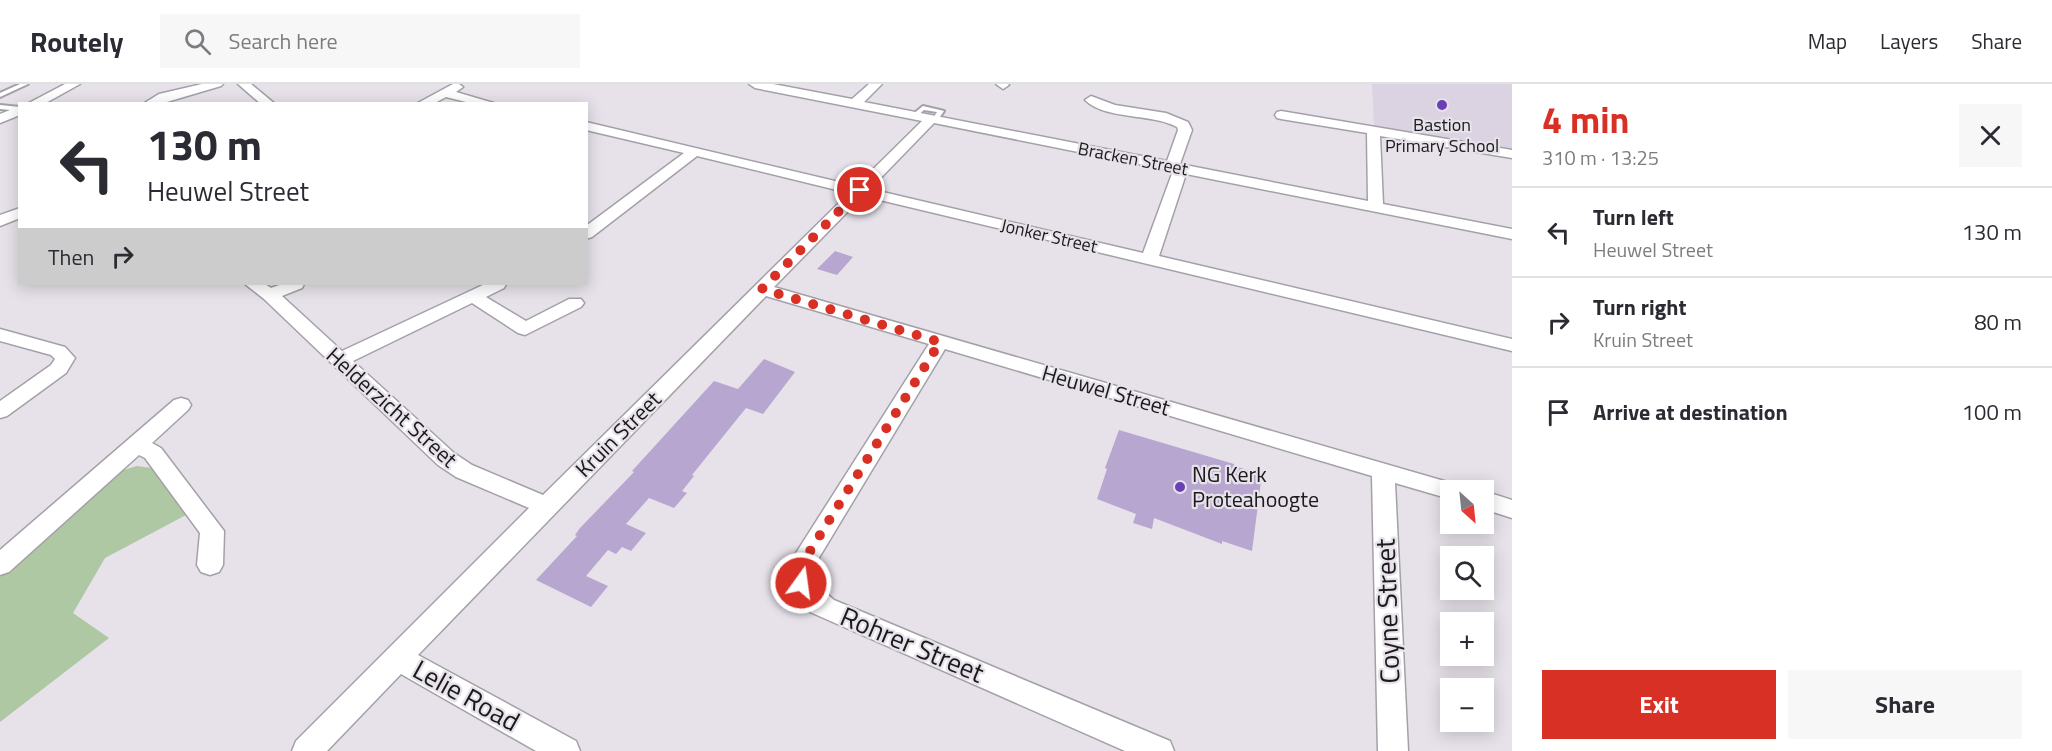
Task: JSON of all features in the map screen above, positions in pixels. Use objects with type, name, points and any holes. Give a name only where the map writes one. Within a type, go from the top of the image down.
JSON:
[{"type":"street","points":[[37,102],[74,84]]},
{"type":"street","points":[[153,102],[163,97],[217,84]]},
{"type":"street","points":[[244,84],[266,102]]},
{"type":"street","points":[[426,102],[463,84]]},
{"type":"street","name":"Bracken Street","points":[[754,84],[1512,234]]},
{"type":"street","points":[[854,104],[876,84]]},
{"type":"street","points":[[445,93],[483,102]]},
{"type":"street","points":[[1091,100],[1106,106],[1171,119],[1183,124],[1185,130],[1176,168],[1149,260]]},
{"type":"street","points":[[0,119],[18,110]]},
{"type":"street","points":[[1281,115],[1512,154]]},
{"type":"street","name":"Kruin Street","points":[[307,751],[860,190],[926,118]]},
{"type":"street","name":"Jonker Street","points":[[588,126],[1512,345]]},
{"type":"street","points":[[1373,130],[1376,207]]},
{"type":"street","points":[[588,232],[694,152]]},
{"type":"street","name":"Helderzicht Street","points":[[255,285],[270,295],[455,466],[546,506]]},
{"type":"street","points":[[270,295],[294,285]]},
{"type":"street","points":[[340,360],[496,285]]},
{"type":"street","name":"Heuwel Street","points":[[762,289],[1440,487]]},
{"type":"street","points":[[472,296],[525,329],[575,303]]},
{"type":"street","points":[[0,335],[57,351],[65,358],[59,369],[0,411]]},
{"type":"street","name":"Rohrer Street","points":[[940,342],[802,564],[798,574],[801,583],[814,602],[825,608],[1159,751]]},
{"type":"street","points":[[0,565],[181,405]]},
{"type":"street","points":[[136,444],[153,453],[212,531],[210,565]]},
{"type":"street","name":"Coyne Street","points":[[1383,471],[1393,751]]},
{"type":"street","points":[[1494,503],[1512,508]]},
{"type":"street","name":"Lelie Road","points":[[398,658],[565,751]]},
{"type":"lane","points":[[0,95],[25,84]]},
{"type":"lane","points":[[0,107],[18,109]]},
{"type":"shaded area","name":"Bastion Primary School","points":[[1372,84],[1512,84],[1512,150],[1374,126]]},
{"type":"green space","points":[[137,466],[151,468],[186,515],[105,558],[73,613],[109,638],[0,722],[0,574],[120,471]]},
{"type":"building","points":[[835,251],[853,257],[837,275],[817,269]]},
{"type":"building","points":[[764,359],[795,372],[763,414],[746,408],[692,475],[694,476],[682,491],[687,493],[674,508],[649,498],[626,524],[646,533],[631,551],[622,547],[616,554],[608,550],[586,576],[608,586],[591,607],[536,580],[577,536],[575,535],[580,528],[634,472],[632,471],[714,381],[738,389]]},
{"type":"building","name":"NG Kerk Proteahoogte","points":[[1119,430],[1262,474],[1252,551],[1222,541],[1222,544],[1154,518],[1152,529],[1133,523],[1136,514],[1097,499]]},
{"type":"place","name":"Bastion Primary School","points":[[1442,105]]},
{"type":"place","name":"NG Kerk Proteahoogte","points":[[1180,487]]},
{"type":"route","points":[[801,583],[798,574],[802,564],[940,342],[762,289],[860,190]]}]
